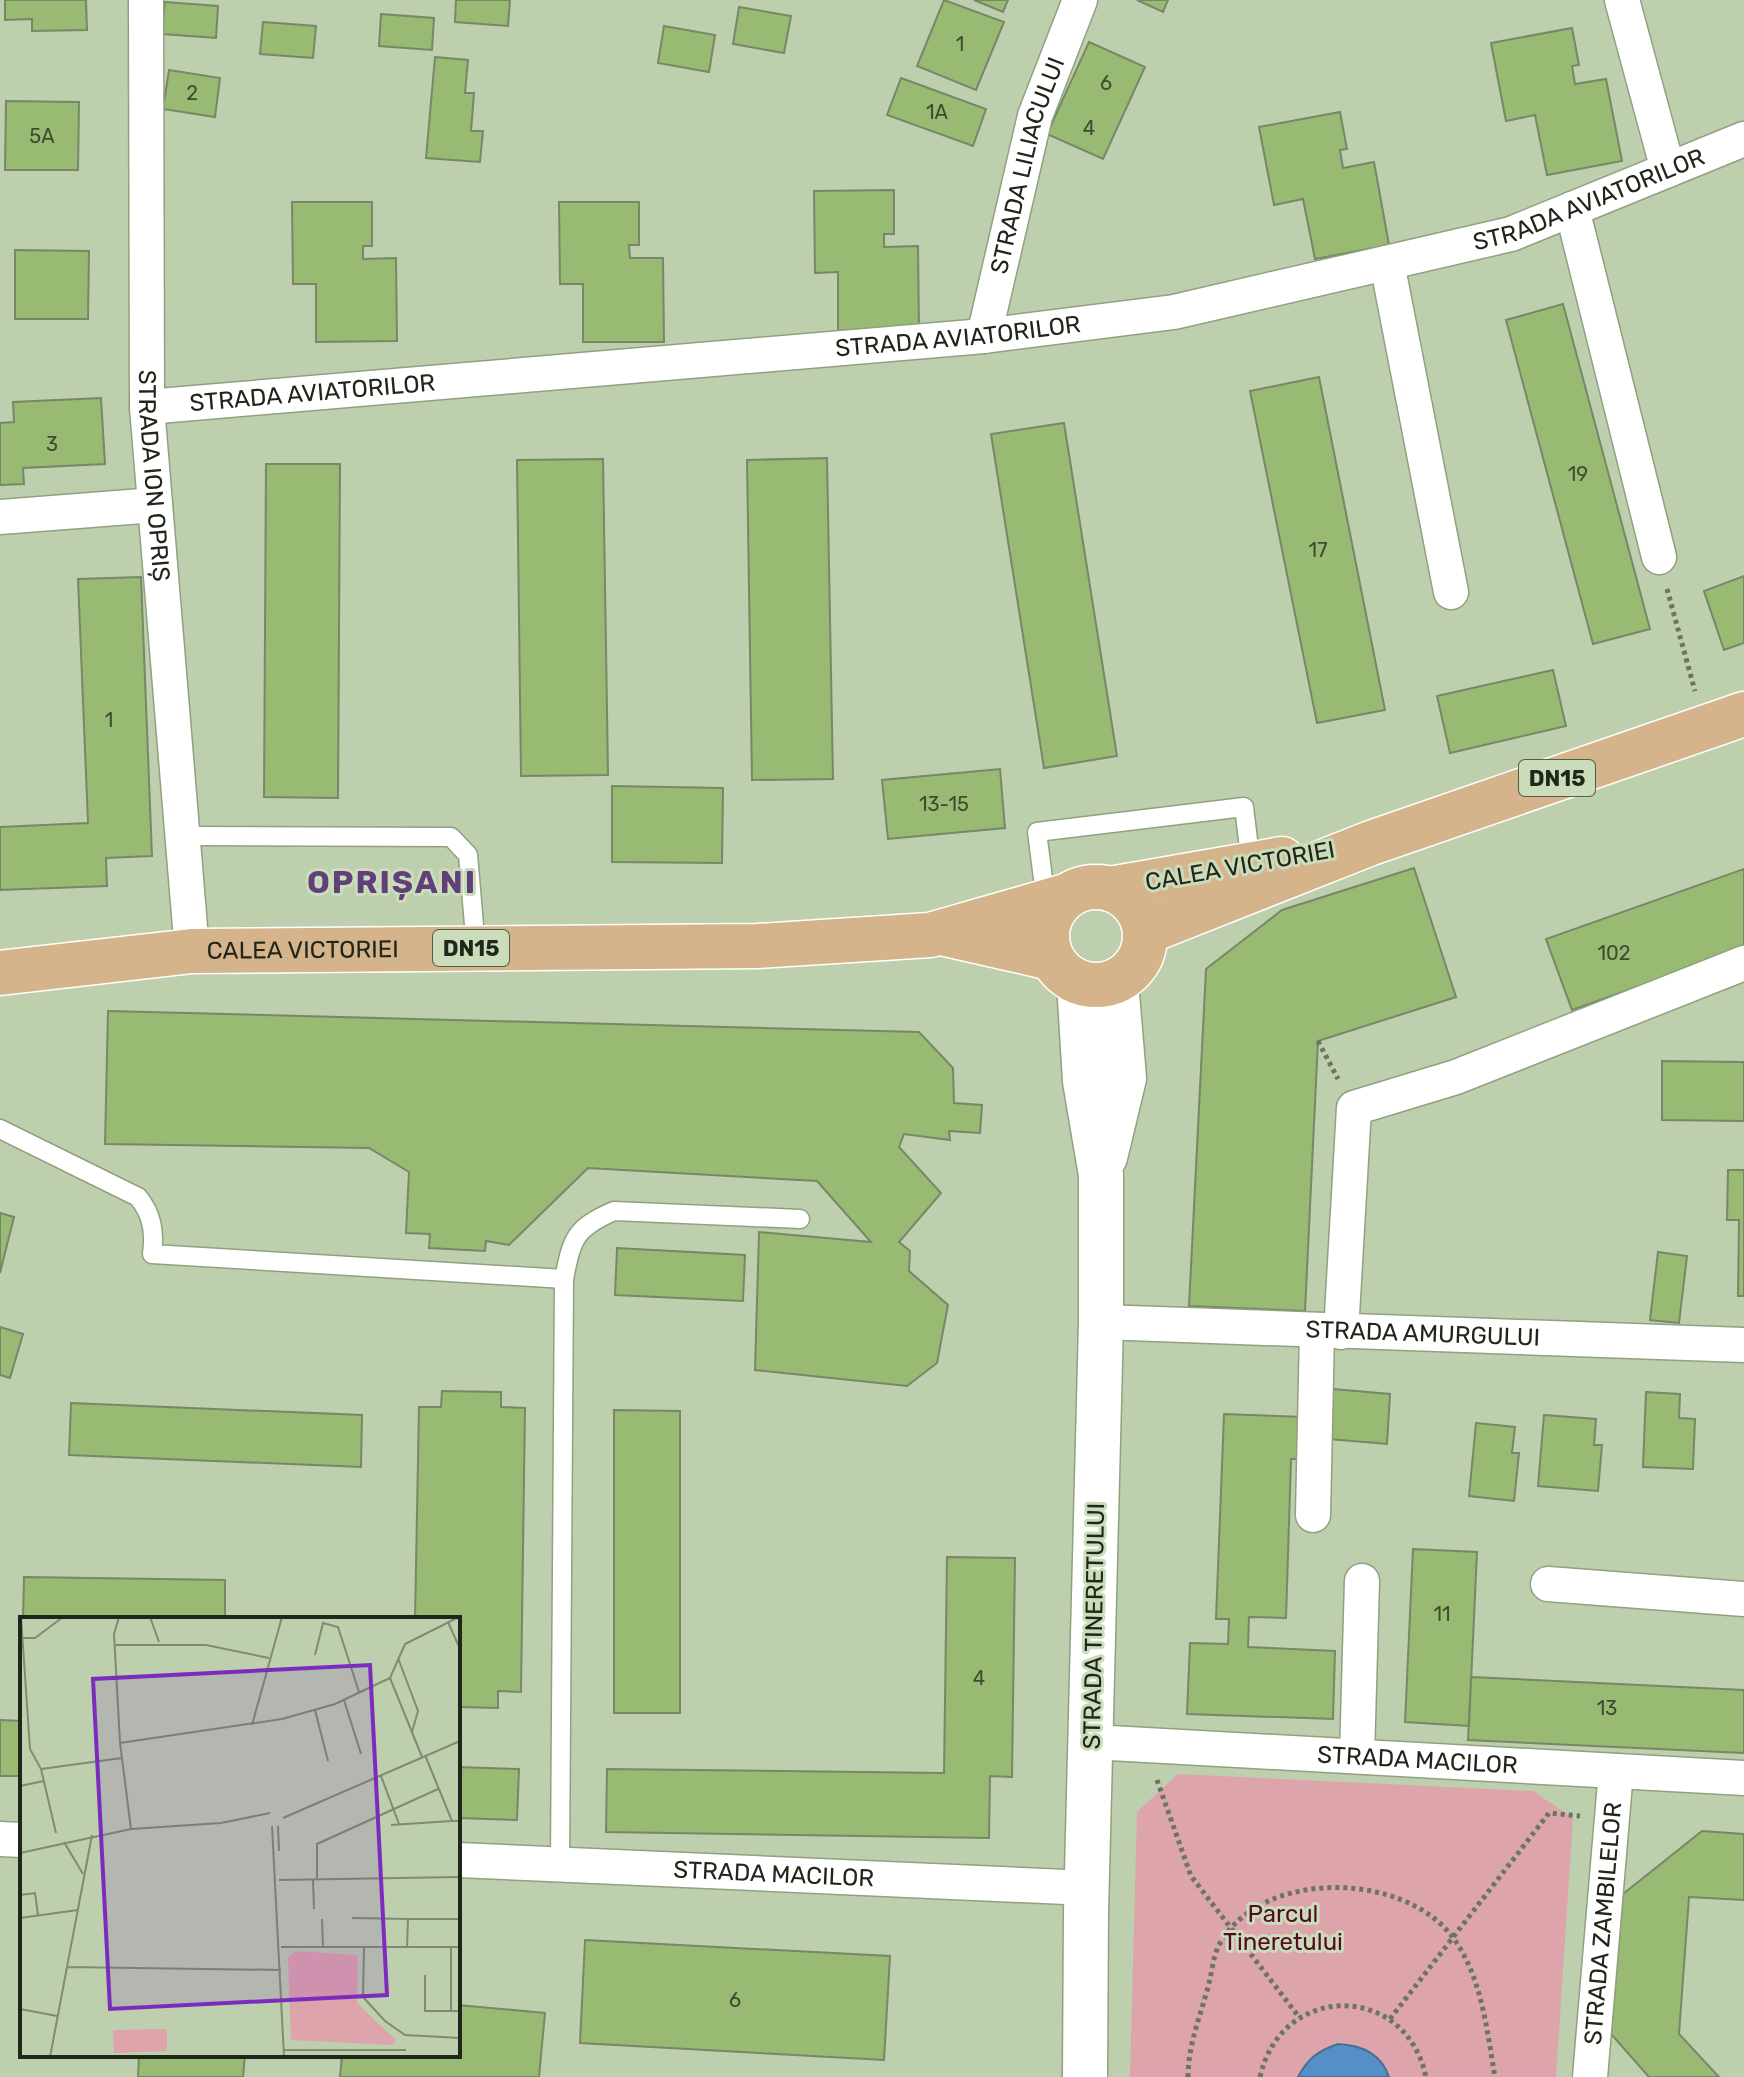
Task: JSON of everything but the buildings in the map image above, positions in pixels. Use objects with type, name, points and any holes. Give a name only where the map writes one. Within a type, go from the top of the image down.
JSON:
[{"type":"main road","name":"CALEA VICTORIEI","points":[[1146,932],[1371,843],[1724,720]]},
{"type":"main road","name":"CALEA VICTORIEI","points":[[0,973],[192,951],[757,946],[943,933],[1080,889],[1110,889],[1371,843]]},
{"type":"main road","name":"CALEA VICTORIEI","points":[[943,933],[1082,974],[1138,962],[1146,932],[1135,905],[1110,889]]},
{"type":"main road","points":[[1056,899],[1047,924],[1046,941],[1082,974]]},
{"type":"street","name":"STRADA ION OPRIȘ","points":[[146,0],[147,407],[192,951]]},
{"type":"street","name":"STRADA LILIACULUI","points":[[984,336],[1035,116],[1080,0]]},
{"type":"street","points":[[1622,0],[1668,170]]},
{"type":"street","name":"STRADA AVIATORILOR","points":[[147,407],[984,336],[1174,312],[1511,234],[1744,139]]},
{"type":"street","points":[[1572,209],[1659,557]]},
{"type":"street","points":[[1387,263],[1451,592]]},
{"type":"street","points":[[0,517],[155,505]]},
{"type":"street","points":[[1313,1515],[1329,1331],[1354,1108],[1456,1077],[1744,963]]},
{"type":"street","name":"STRADA TINERETULUI","points":[[1082,974],[1085,1081],[1101,1175],[1101,1322],[1085,2077]]},
{"type":"street","name":"STRADA AMURGULUI","points":[[1101,1322],[1744,1345]]},
{"type":"street","points":[[1357,1756],[1362,1581]]},
{"type":"street","points":[[1548,1584],[1744,1599]]},
{"type":"street","name":"STRADA MACILOR","points":[[1092,1742],[1744,1778]]},
{"type":"street","name":"STRADA ZAMBILELOR","points":[[1590,2077],[1616,1771]]},
{"type":"street","points":[[0,1839],[20,1840]]},
{"type":"street","name":"STRADA MACILOR","points":[[460,1860],[1088,1888]]},
{"type":"lane","points":[[1056,899],[1037,832],[1244,807],[1251,864]]},
{"type":"lane","points":[[182,836],[451,837],[468,855],[476,948]]},
{"type":"lane","points":[[0,1129],[138,1197],[148,1209],[155,1236],[152,1254],[564,1279]]},
{"type":"lane","points":[[560,1864],[564,1279],[571,1242],[587,1223],[614,1211],[800,1219]]},
{"type":"path","points":[[1659,557],[1724,720]]},
{"type":"path","points":[[1158,1747],[1156,1779],[1191,1876],[1299,2017]]},
{"type":"path","points":[[1390,2019],[1549,1813],[1612,1820]]},
{"type":"path","points":[[1188,2077],[1188,2057],[1218,1948],[1232,1929],[1271,1897],[1321,1887],[1378,1890],[1421,1907],[1454,1939],[1481,1997],[1495,2077]]},
{"type":"path","points":[[1260,2077],[1264,2059],[1277,2037],[1299,2017],[1318,2009],[1343,2005],[1368,2009],[1390,2019],[1410,2037],[1422,2058],[1426,2077]]},
{"type":"green space","name":"Parcul Tineretului","points":[[1178,1774],[1533,1791],[1573,1818],[1556,2077],[1130,2077],[1137,1812]]},
{"type":"water","points":[[1338,2044],[1369,2052],[1381,2062],[1389,2077],[1298,2077],[1314,2056]]},
{"type":"district","name":"OPRIȘANI","points":[[392,882]]}]
